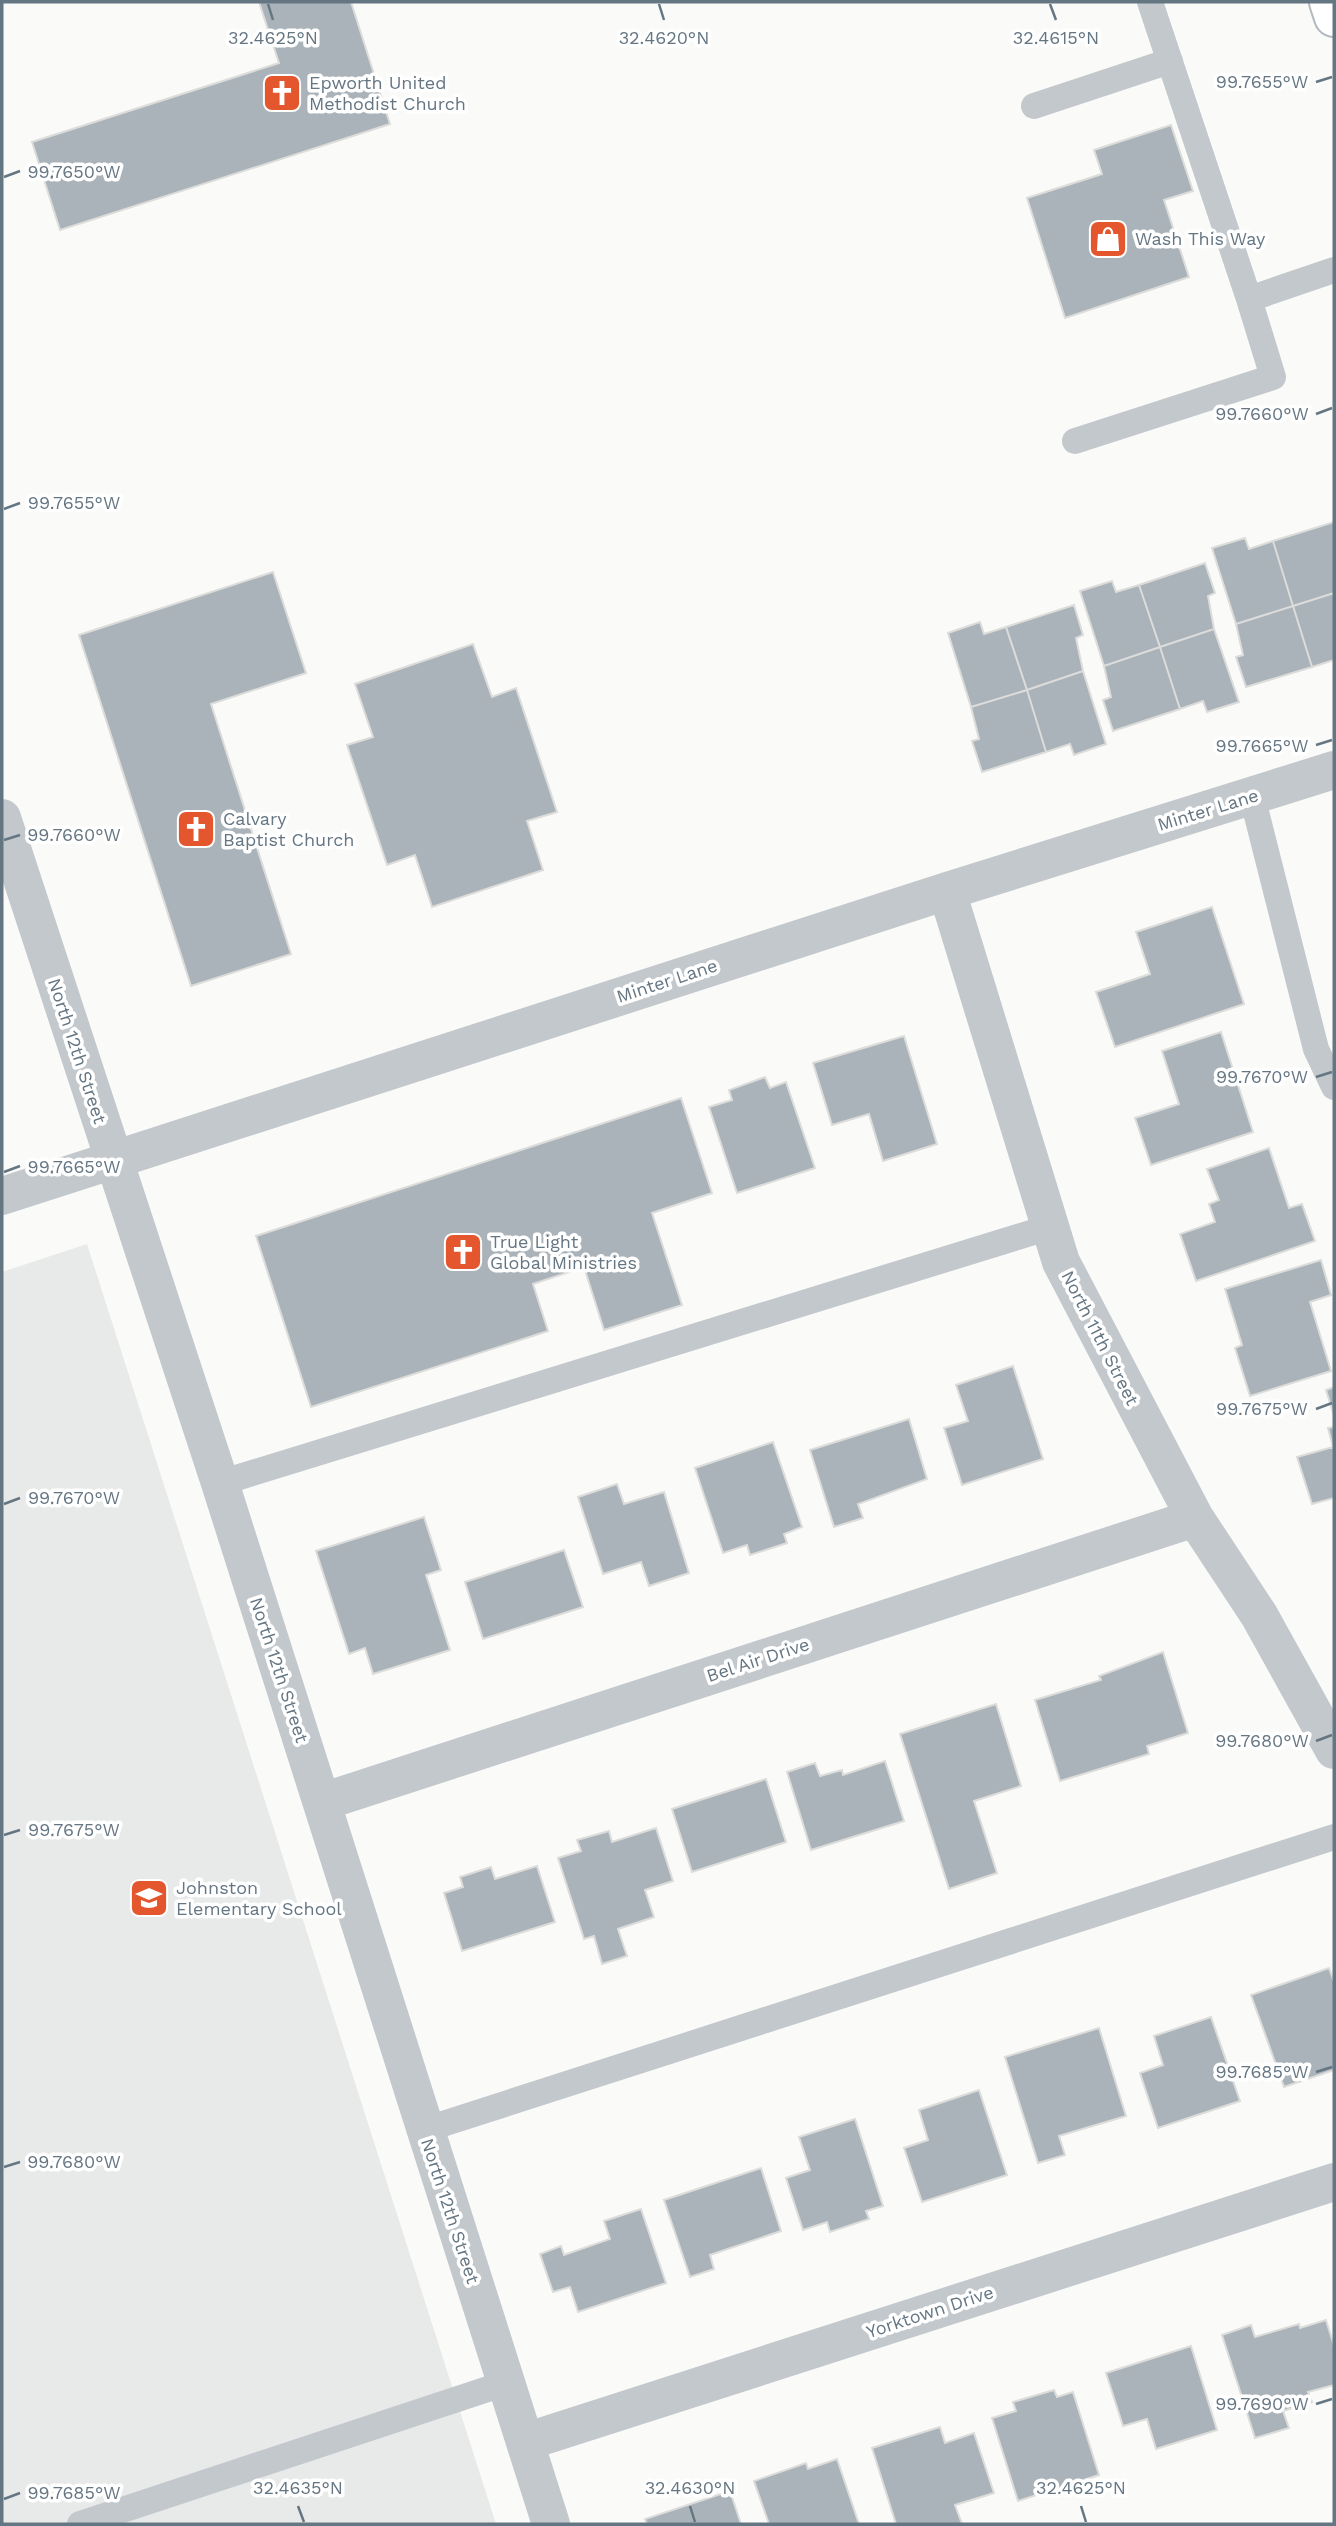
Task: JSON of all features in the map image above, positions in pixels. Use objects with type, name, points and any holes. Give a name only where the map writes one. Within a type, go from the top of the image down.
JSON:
[{"type":"main road","points":[[1329,2],[1334,17]]},
{"type":"street","name":"Minter Lane","points":[[2,1196],[947,891],[1334,770]]},
{"type":"street","name":"North 12th Street","points":[[2,818],[112,1161],[220,1483],[551,2524]]},
{"type":"street","name":"North 11th Street","points":[[947,891],[1061,1262],[1195,1518],[1259,1615],[1334,1750]]},
{"type":"street","name":"Bel Air Drive","points":[[322,1802],[1195,1518]]},
{"type":"street","name":"Yorktown Drive","points":[[525,2442],[1334,2182]]},
{"type":"lane","points":[[1075,441],[1273,377],[1150,2]]},
{"type":"lane","points":[[1034,106],[1170,61]]},
{"type":"lane","points":[[1249,299],[1334,270]]},
{"type":"lane","points":[[1252,796],[1316,1049],[1334,1087]]},
{"type":"lane","points":[[220,1483],[1050,1227]]},
{"type":"lane","points":[[424,2130],[1334,1837]]},
{"type":"lane","points":[[80,2524],[506,2383]]},
{"type":"shaded area","name":"Johnston Elementary School","points":[[87,1244],[496,2524],[2,2524],[2,1272]]},
{"type":"building","name":"Epworth United Methodist Church","points":[[259,2],[351,2],[390,124],[60,230],[32,142],[279,63]]},
{"type":"building","name":"Wash This Way","points":[[1171,125],[1193,191],[1164,200],[1189,277],[1065,318],[1027,198],[1102,174],[1094,150]]},
{"type":"building","points":[[1334,522],[1334,593],[1293,606],[1273,541]]},
{"type":"building","points":[[1245,538],[1249,549],[1273,541],[1293,606],[1236,624],[1212,548]]},
{"type":"building","points":[[1205,563],[1215,593],[1208,596],[1214,629],[1160,647],[1139,585]]},
{"type":"building","name":"Calvary Baptist Church","points":[[273,572],[306,673],[211,704],[291,954],[191,986],[79,635]]},
{"type":"building","points":[[1112,581],[1116,592],[1139,585],[1160,647],[1104,666],[1080,591]]},
{"type":"building","points":[[1334,593],[1334,660],[1312,667],[1293,606]]},
{"type":"building","points":[[1074,605],[1083,635],[1076,638],[1083,671],[1027,690],[1006,627]]},
{"type":"building","points":[[1293,606],[1312,667],[1246,687],[1236,657],[1243,655],[1236,624]]},
{"type":"building","points":[[980,622],[984,634],[1006,627],[1027,690],[971,707],[948,633]]},
{"type":"building","points":[[1214,629],[1239,702],[1207,712],[1203,701],[1180,709],[1160,647]]},
{"type":"building","name":"Calvary Baptist Church","points":[[473,644],[492,697],[516,688],[557,812],[527,821],[543,870],[432,907],[415,855],[387,865],[347,745],[373,737],[355,684]]},
{"type":"building","points":[[1160,647],[1180,709],[1113,731],[1103,700],[1111,697],[1104,666]]},
{"type":"building","points":[[1083,671],[1106,744],[1074,755],[1070,744],[1046,752],[1027,690]]},
{"type":"building","points":[[1027,690],[1046,752],[982,772],[972,741],[979,739],[971,707]]},
{"type":"building","points":[[1212,907],[1244,1004],[1115,1047],[1096,992],[1150,974],[1136,932]]},
{"type":"building","points":[[1221,1032],[1253,1132],[1151,1165],[1135,1118],[1179,1104],[1162,1051]]},
{"type":"building","points":[[904,1036],[937,1144],[883,1161],[869,1114],[832,1125],[813,1063]]},
{"type":"building","points":[[765,1077],[770,1088],[786,1082],[815,1168],[737,1193],[709,1107],[732,1100],[729,1090]]},
{"type":"building","name":"True Light Global Ministries","points":[[681,1098],[712,1193],[652,1213],[682,1305],[604,1330],[584,1267],[533,1284],[548,1331],[311,1407],[256,1236]]},
{"type":"building","points":[[1269,1148],[1289,1208],[1302,1204],[1315,1241],[1196,1281],[1180,1234],[1215,1222],[1209,1204],[1219,1200],[1207,1169]]},
{"type":"building","points":[[1321,1260],[1331,1295],[1310,1302],[1331,1371],[1250,1396],[1235,1348],[1242,1345],[1225,1289]]},
{"type":"building","points":[[1013,1366],[1043,1459],[962,1485],[944,1428],[968,1421],[956,1385]]},
{"type":"building","points":[[1334,1387],[1334,1416],[1326,1390]]},
{"type":"building","points":[[909,1419],[927,1479],[858,1504],[863,1518],[834,1527],[810,1450]]},
{"type":"building","points":[[1334,1427],[1334,1498],[1312,1504],[1297,1457],[1333,1447],[1328,1428]]},
{"type":"building","points":[[773,1442],[802,1527],[784,1534],[787,1543],[750,1555],[747,1545],[723,1553],[695,1468]]},
{"type":"building","points":[[617,1484],[624,1504],[664,1492],[689,1573],[649,1586],[641,1562],[603,1574],[578,1497]]},
{"type":"building","points":[[424,1517],[441,1570],[426,1575],[450,1650],[373,1674],[365,1648],[349,1654],[316,1551]]},
{"type":"building","points":[[564,1550],[583,1607],[483,1639],[465,1582]]},
{"type":"building","points":[[1163,1652],[1188,1733],[1147,1746],[1149,1754],[1060,1781],[1035,1700],[1101,1680],[1099,1676]]},
{"type":"building","points":[[996,1704],[1021,1786],[974,1801],[997,1873],[949,1889],[900,1734]]},
{"type":"building","points":[[885,1761],[904,1821],[811,1850],[787,1772],[815,1763],[820,1776],[842,1770],[843,1775]]},
{"type":"building","points":[[766,1779],[786,1842],[692,1872],[672,1809]]},
{"type":"building","points":[[656,1828],[673,1881],[645,1890],[654,1917],[618,1929],[627,1956],[602,1964],[594,1936],[584,1939],[558,1858],[581,1851],[577,1840],[609,1831],[612,1842]]},
{"type":"building","points":[[537,1866],[555,1922],[462,1951],[444,1893],[463,1887],[460,1877],[491,1867],[495,1879]]},
{"type":"building","points":[[1329,1968],[1334,1982],[1334,2070],[1284,2087],[1251,1995]]},
{"type":"building","points":[[1211,2017],[1240,2101],[1158,2128],[1140,2073],[1163,2065],[1154,2036]]},
{"type":"building","points":[[1099,2028],[1126,2116],[1059,2136],[1065,2155],[1038,2163],[1005,2057]]},
{"type":"building","points":[[979,2090],[1007,2175],[922,2202],[904,2148],[928,2140],[919,2110]]},
{"type":"building","points":[[855,2119],[883,2206],[866,2211],[869,2219],[830,2232],[827,2222],[803,2230],[786,2178],[810,2170],[799,2137]]},
{"type":"building","points":[[761,2168],[781,2231],[710,2255],[714,2269],[690,2277],[664,2200]]},
{"type":"building","points":[[641,2209],[666,2283],[578,2312],[570,2287],[553,2292],[540,2254],[561,2246],[564,2255],[610,2239],[604,2221]]},
{"type":"building","points":[[1326,2320],[1334,2346],[1334,2385],[1308,2392],[1312,2402],[1283,2411],[1289,2428],[1255,2438],[1222,2335],[1251,2325],[1255,2337],[1299,2324],[1300,2328]]},
{"type":"building","points":[[1191,2346],[1217,2430],[1156,2449],[1147,2419],[1123,2426],[1106,2373]]},
{"type":"building","points":[[1054,2390],[1057,2397],[1073,2392],[1099,2475],[1018,2501],[992,2418],[1016,2411],[1013,2402]]},
{"type":"building","points":[[940,2427],[945,2443],[974,2433],[994,2493],[955,2505],[962,2524],[896,2524],[872,2448]]},
{"type":"building","points":[[837,2459],[859,2524],[769,2524],[754,2481],[806,2463],[808,2469]]},
{"type":"building","points":[[730,2491],[741,2524],[647,2524],[645,2519]]},
{"type":"place","name":"Epworth United Methodist Church","points":[[282,93]]},
{"type":"place","name":"Wash This Way","points":[[1108,239]]},
{"type":"place","name":"Calvary Baptist Church","points":[[196,829]]},
{"type":"place","name":"True Light Global Ministries","points":[[463,1252]]},
{"type":"place","name":"Johnston Elementary School","points":[[149,1898]]}]
